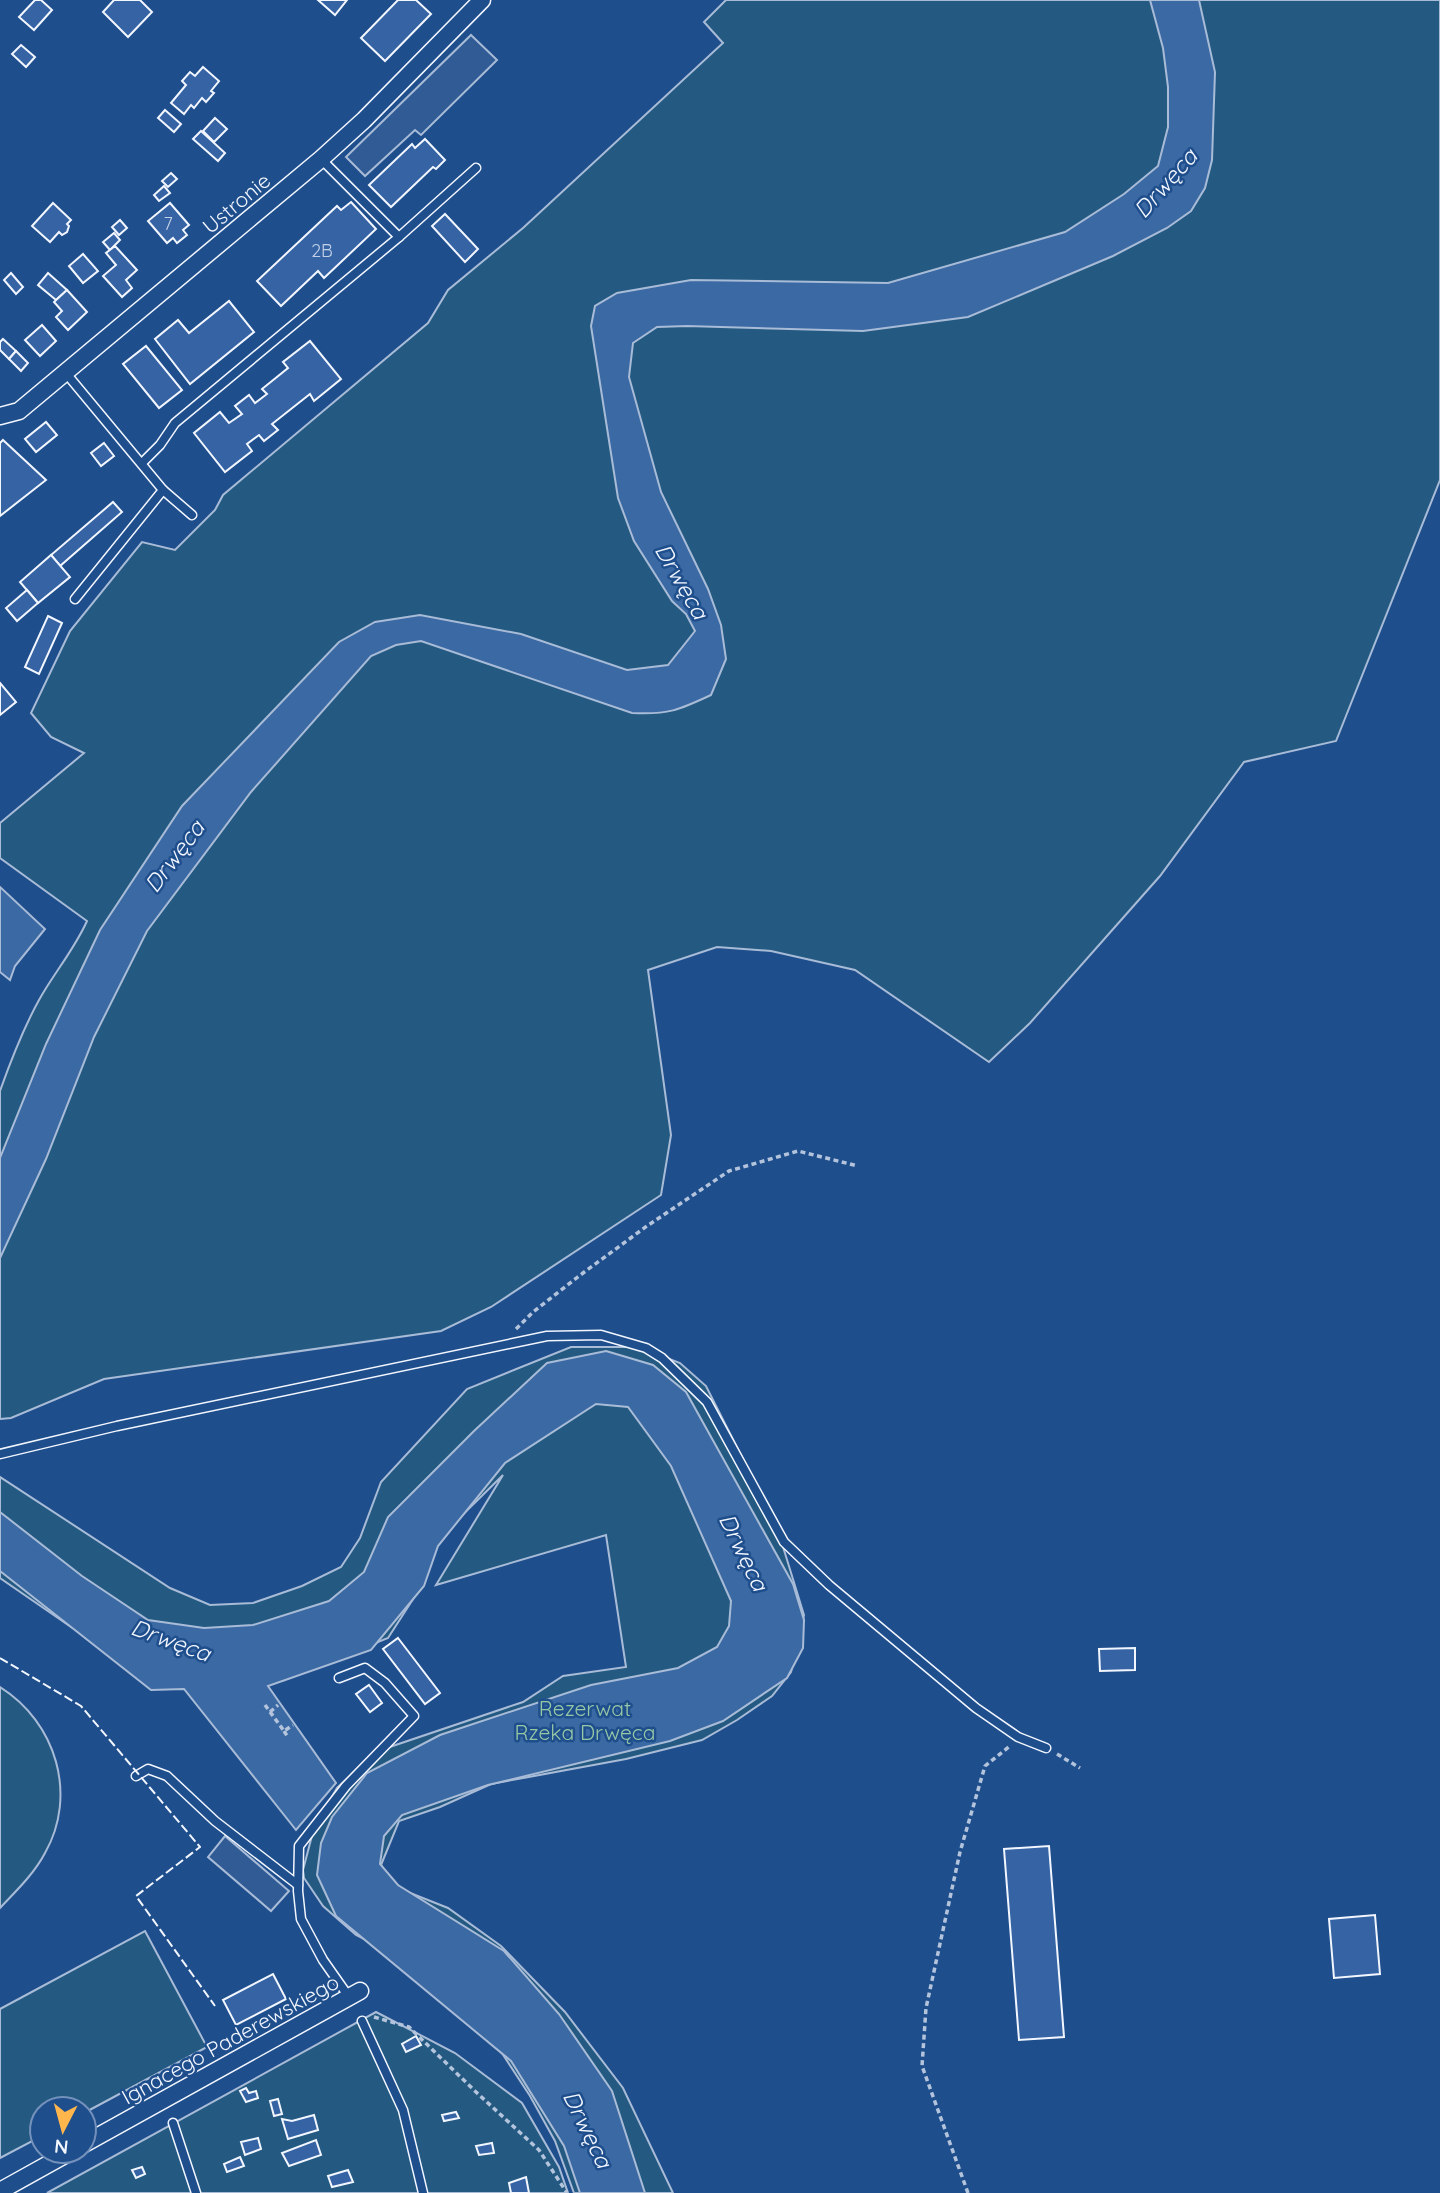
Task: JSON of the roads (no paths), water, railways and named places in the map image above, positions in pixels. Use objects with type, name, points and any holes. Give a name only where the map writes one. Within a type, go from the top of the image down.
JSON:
[{"type":"street","name":"Ustronie","points":[[0,416],[19,411],[321,159],[364,120],[482,0]]},
{"type":"street","name":"Ignacego Paderewskiego","points":[[98,2136],[354,1994]]},
{"type":"street","points":[[5,2191],[49,2165]]},
{"type":"lane","points":[[321,159],[399,237]]},
{"type":"lane","points":[[142,463],[160,445],[175,423],[399,237],[476,168]]},
{"type":"lane","points":[[65,372],[163,490],[192,515]]},
{"type":"lane","points":[[75,598],[163,490]]},
{"type":"lane","points":[[0,1454],[117,1426],[500,1345],[548,1336],[601,1335],[646,1348],[662,1358],[707,1402],[784,1542],[829,1585],[976,1708],[1018,1737],[1046,1748]]},
{"type":"lane","points":[[339,1678],[365,1668],[385,1683],[414,1716],[346,1786],[299,1846],[298,1885],[302,1919],[323,1959],[354,1994]]},
{"type":"lane","points":[[136,1776],[149,1769],[167,1776],[215,1821],[298,1885]]},
{"type":"lane","points":[[365,2018],[403,2110],[423,2193]]},
{"type":"lane","points":[[173,2123],[196,2193]]},
{"type":"water","name":"Drwęca","points":[[1150,0],[1199,0],[1215,72],[1212,160],[1205,188],[1191,211],[1167,228],[1113,256],[968,317],[863,331],[657,327],[633,343],[629,377],[661,492],[708,589],[721,625],[726,659],[711,695],[673,710],[632,713],[421,641],[396,645],[371,656],[251,792],[147,931],[94,1037],[46,1159],[0,1258],[0,1158],[46,1044],[100,930],[182,806],[339,642],[375,622],[420,615],[521,634],[627,670],[668,665],[695,631],[686,614],[672,601],[634,541],[618,498],[591,326],[595,306],[617,293],[691,280],[888,283],[1065,232],[1124,194],[1158,166],[1168,127],[1168,87],[1163,48]]},
{"type":"water","points":[[0,887],[45,929],[15,966],[10,980],[0,972]]},
{"type":"water","name":"Rezerwat Rzeka Drwęca","points":[[606,1351],[653,1365],[686,1392],[793,1584],[804,1620],[803,1648],[787,1678],[723,1721],[670,1741],[488,1785],[402,1815],[384,1836],[380,1864],[398,1885],[504,1951],[559,2014],[612,2091],[645,2193],[580,2193],[564,2146],[511,2061],[336,1916],[317,1875],[321,1843],[332,1817],[367,1773],[440,1735],[591,1685],[678,1668],[717,1647],[729,1626],[731,1601],[671,1466],[628,1407],[596,1404],[505,1463],[438,1546],[424,1586],[371,1650],[268,1686],[336,1783],[296,1830],[184,1689],[151,1690],[0,1571],[0,1512],[82,1576],[148,1620],[204,1628],[253,1625],[329,1601],[364,1572],[388,1517],[547,1363]]}]
